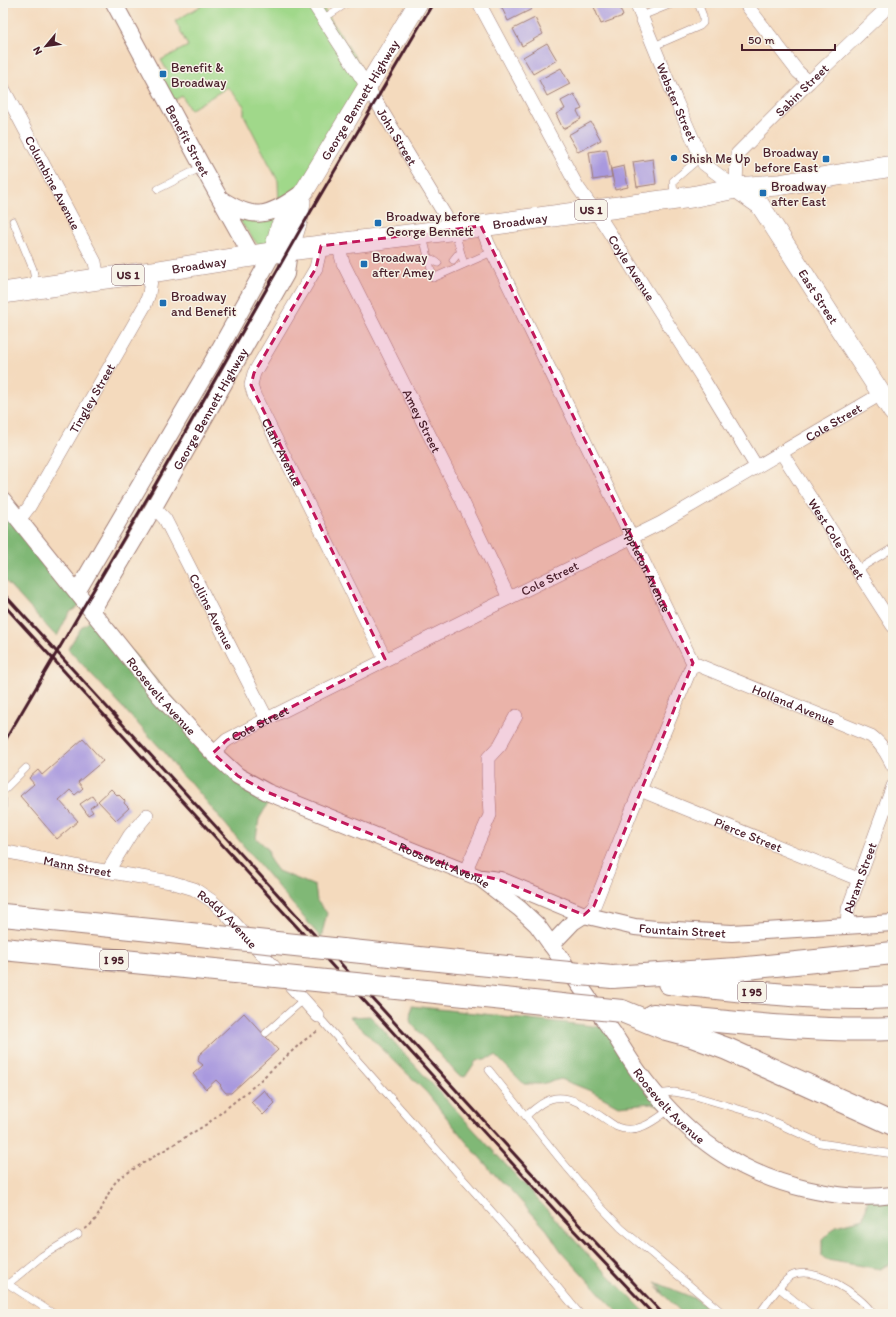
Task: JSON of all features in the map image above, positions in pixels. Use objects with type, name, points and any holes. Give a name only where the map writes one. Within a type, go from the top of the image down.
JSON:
[{"type":"highway","name":"I 95","points":[[3,915],[800,996],[845,998],[893,997]]},
{"type":"highway","name":"I 95","points":[[3,949],[622,1011],[811,1028],[893,1028]]},
{"type":"highway","points":[[612,977],[737,969],[893,953]]},
{"type":"highway","points":[[622,1011],[666,1029],[727,1049],[893,1124]]},
{"type":"main road","name":"George Bennett Highway","points":[[281,251],[300,217],[303,194],[418,3]]},
{"type":"main road","name":"Broadway","points":[[3,293],[152,272],[281,251],[454,230],[674,199],[736,188],[778,185],[893,166]]},
{"type":"main road","name":"East Street","points":[[736,188],[760,205],[893,412]]},
{"type":"street","name":"Benefit Street","points":[[114,3],[252,256]]},
{"type":"street","name":"John Street","points":[[313,3],[368,88],[454,230]]},
{"type":"street","name":"Coyle Avenue","points":[[479,3],[577,186],[595,210],[705,382],[756,466]]},
{"type":"street","name":"Webster Street","points":[[636,3],[704,164],[736,188]]},
{"type":"street","points":[[745,3],[798,72],[809,82]]},
{"type":"street","name":"Sabin Street","points":[[736,188],[737,154],[809,82],[892,3]]},
{"type":"street","name":"Columbine Avenue","points":[[3,88],[95,262],[98,279]]},
{"type":"street","points":[[219,198],[246,213],[256,214],[270,212],[303,194]]},
{"type":"street","name":"Appleton Avenue","points":[[481,226],[492,252],[693,662]]},
{"type":"street","name":"Amey Street","points":[[330,245],[343,263],[458,492],[509,598]]},
{"type":"street","name":"Clark Avenue","points":[[330,245],[254,373],[251,384],[254,395],[385,659]]},
{"type":"street","name":"George Bennett Highway","points":[[92,611],[154,507],[286,274],[281,251]]},
{"type":"street","name":"George Bennett Highway","points":[[77,592],[210,366],[281,251]]},
{"type":"street","name":"Tingley Street","points":[[19,520],[29,508],[145,305],[149,294],[152,272]]},
{"type":"street","name":"Cole Street","points":[[213,753],[227,740],[267,719],[385,659],[662,523],[756,466],[881,394]]},
{"type":"street","name":"West Cole Street","points":[[781,452],[893,626]]},
{"type":"street","name":"Roosevelt Avenue","points":[[3,500],[159,695],[213,753],[238,776],[267,792],[473,875],[520,909],[537,925],[645,1081],[669,1110],[696,1137],[721,1154],[772,1180],[834,1195],[872,1197],[893,1195]]},
{"type":"street","name":"Collins Avenue","points":[[154,507],[165,519],[267,719]]},
{"type":"street","points":[[551,945],[573,922],[594,906],[693,662]]},
{"type":"street","name":"Holland Avenue","points":[[693,662],[871,736],[880,743],[890,761]]},
{"type":"street","points":[[473,875],[490,815],[488,758],[500,745],[516,716]]},
{"type":"street","name":"Abram Street","points":[[847,927],[848,909],[893,786]]},
{"type":"street","name":"Pierce Street","points":[[640,790],[858,879]]},
{"type":"street","name":"Mann Street","points":[[3,851],[108,871],[130,835],[147,815]]},
{"type":"street","name":"Roddy Avenue","points":[[108,871],[178,884],[194,889],[206,896],[229,917],[318,1016]]},
{"type":"street","name":"Fountain Street","points":[[473,875],[500,880],[584,915],[635,927],[725,932],[847,927],[893,923]]},
{"type":"lane","points":[[323,19],[347,3]]},
{"type":"lane","points":[[642,16],[674,3]]},
{"type":"lane","points":[[654,46],[700,26],[703,23],[703,16],[698,3]]},
{"type":"lane","points":[[674,199],[673,181],[701,156]]},
{"type":"lane","points":[[158,189],[202,166]]},
{"type":"lane","points":[[13,221],[33,269],[36,288]]},
{"type":"lane","points":[[454,230],[455,255],[464,264]]},
{"type":"lane","points":[[423,233],[434,259],[433,278],[492,252]]},
{"type":"lane","points":[[857,570],[893,548]]},
{"type":"lane","points":[[3,790],[26,768]]},
{"type":"lane","points":[[3,800],[3,810]]},
{"type":"lane","points":[[266,1032],[303,1000]]},
{"type":"lane","points":[[318,1016],[536,1261],[580,1314]]},
{"type":"lane","points":[[489,1070],[608,1216],[724,1314]]},
{"type":"lane","points":[[656,1094],[674,1092],[695,1096],[759,1115],[820,1143],[893,1154]]},
{"type":"lane","points":[[526,1116],[544,1102],[551,1099],[567,1098],[580,1104],[617,1127],[623,1130],[630,1130],[645,1126],[669,1110]]},
{"type":"lane","points":[[54,1314],[6,1283],[42,1256],[78,1234]]},
{"type":"lane","points":[[759,1314],[779,1288],[791,1276],[803,1274],[815,1274],[844,1287],[870,1308],[873,1314]]},
{"type":"lane","points":[[779,1288],[811,1314]]},
{"type":"path","points":[[78,1234],[96,1220],[110,1189],[119,1178],[207,1124],[254,1086],[302,1042],[327,1026]]},
{"type":"highlighted area","points":[[481,226],[693,663],[594,906],[584,915],[500,880],[465,872],[267,792],[238,776],[213,753],[227,740],[385,659],[251,385],[254,373],[316,268],[321,246]]},
{"type":"green space","points":[[206,3],[320,3],[365,73],[284,242],[258,245],[229,207],[245,209],[279,205],[278,181],[244,115],[244,106],[228,87],[190,110],[182,96],[173,101],[161,76],[168,72],[161,60],[188,46],[175,21]]},
{"type":"green space","points":[[3,496],[85,601],[69,613],[57,636],[3,578]]},
{"type":"green space","points":[[99,614],[214,747],[249,777],[275,792],[259,819],[256,838],[268,849],[270,860],[278,871],[315,886],[317,901],[327,913],[321,938],[190,782],[181,775],[166,754],[68,649],[81,628]]},
{"type":"green space","points":[[411,1006],[602,1027],[679,1112],[652,1103],[618,1106],[593,1092],[561,1079],[541,1084],[524,1084],[496,1056],[476,1061],[465,1077],[458,1075],[411,1023]]},
{"type":"green space","points":[[370,1016],[590,1257],[647,1314],[620,1314],[607,1301],[561,1251],[547,1230],[507,1186],[502,1183],[467,1143],[427,1093],[350,1017]]},
{"type":"green space","points":[[893,1190],[893,1262],[880,1269],[827,1260],[822,1256],[822,1240],[836,1226],[864,1219],[869,1193]]},
{"type":"green space","points":[[655,1282],[696,1299],[716,1314],[683,1314],[656,1287],[664,1293]]},
{"type":"building","points":[[507,3],[529,3],[532,9],[508,21],[501,6]]},
{"type":"building","points":[[605,3],[618,3],[623,16],[601,24],[594,7]]},
{"type":"building","points":[[535,18],[543,34],[522,46],[513,29]]},
{"type":"building","points":[[547,43],[557,60],[533,74],[523,57]]},
{"type":"building","points":[[561,68],[570,84],[547,96],[539,80]]},
{"type":"building","points":[[574,94],[582,109],[577,111],[581,119],[563,129],[556,114],[565,109],[561,101]]},
{"type":"building","points":[[591,122],[601,140],[578,152],[568,135]]},
{"type":"building","points":[[607,149],[612,177],[593,180],[589,152]]},
{"type":"building","points":[[653,159],[656,184],[637,187],[633,162]]},
{"type":"building","points":[[624,166],[628,187],[615,190],[611,169]]},
{"type":"building","points":[[83,739],[103,761],[78,782],[83,788],[75,795],[70,790],[59,800],[78,821],[57,839],[20,796],[34,784],[29,778],[38,770],[42,775]]},
{"type":"building","points":[[111,789],[125,801],[124,803],[129,808],[116,820],[98,801]]},
{"type":"building","points":[[92,796],[97,803],[90,808],[93,812],[88,815],[80,804]]},
{"type":"building","points":[[244,1013],[278,1050],[231,1093],[226,1093],[216,1080],[206,1089],[193,1074],[203,1065],[198,1061],[199,1055]]},
{"type":"building","points":[[264,1090],[275,1103],[263,1115],[251,1102]]},
{"type":"railway","points":[[3,744],[155,485],[300,230],[433,3]]},
{"type":"railway","points":[[3,593],[568,1213],[663,1314]]},
{"type":"railway","points":[[3,604],[562,1218],[653,1314]]},
{"type":"place","name":"Benefit & Broadway","points":[[163,74]]},
{"type":"place","name":"Shish Me Up","points":[[674,158]]},
{"type":"place","name":"Broadway before East","points":[[826,159]]},
{"type":"place","name":"Broadway after East","points":[[763,193]]},
{"type":"place","name":"Broadway before George Bennett","points":[[378,223]]},
{"type":"place","name":"Broadway after Amey","points":[[364,264]]},
{"type":"place","name":"Broadway and Benefit","points":[[163,303]]}]
